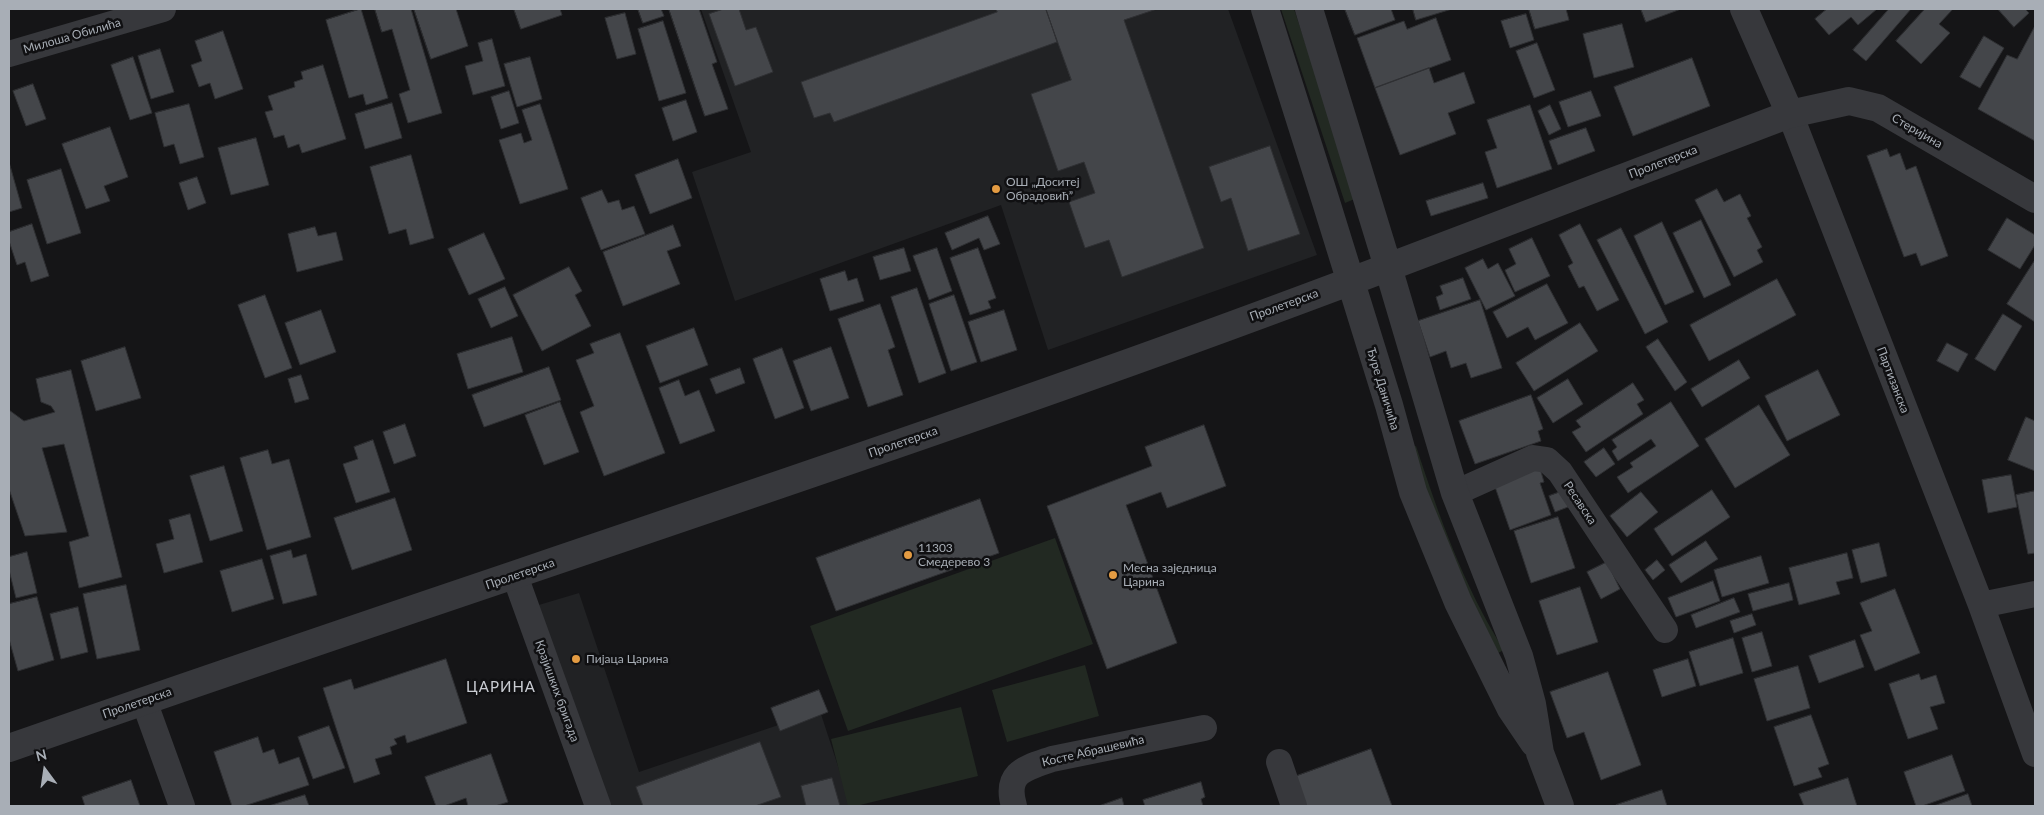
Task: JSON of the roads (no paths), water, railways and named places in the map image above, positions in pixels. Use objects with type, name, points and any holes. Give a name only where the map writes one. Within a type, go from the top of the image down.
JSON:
[{"type":"street","name":"Милоша Обилића","points":[[9,54],[164,9]]},
{"type":"street","name":"Ђуре Даничића","points":[[1264,9],[1389,405],[1413,492],[1427,530],[1458,602],[1512,709],[1540,753]]},
{"type":"street","name":"Ђуре Даничића","points":[[1309,9],[1455,493],[1519,656],[1532,704],[1540,753],[1560,806]]},
{"type":"street","name":"Партизанска","points":[[1744,9],[1790,114],[1980,605],[2035,754]]},
{"type":"street","name":"Стеријина","points":[[1790,114],[1849,101],[1878,108],[2035,199]]},
{"type":"street","name":"Пролетерска","points":[[9,748],[144,700],[515,576],[1070,384],[1388,267],[1790,114]]},
{"type":"street","name":"Ресавска","points":[[1455,493],[1533,458],[1547,460],[1560,472],[1665,630]]},
{"type":"street","name":"Крајишких бригада","points":[[515,576],[598,806]]},
{"type":"street","points":[[1980,605],[2035,594]]},
{"type":"street","points":[[144,700],[182,806]]},
{"type":"street","name":"Косте Абрашевића","points":[[1014,806],[1010,794],[1012,783],[1017,773],[1030,766],[1052,759],[1204,728]]},
{"type":"street","points":[[1279,762],[1294,806]]},
{"type":"place","name":"ОШ „Доситеј Обрадовић”","points":[[996,189]]},
{"type":"place","name":"11303 Смедерево 3","points":[[908,555]]},
{"type":"place","name":"Месна заједница Царина","points":[[1113,575]]},
{"type":"place","name":"Пијаца Царина","points":[[576,659]]},
{"type":"district","name":"ЦАРИНА","points":[[501,687]]}]
